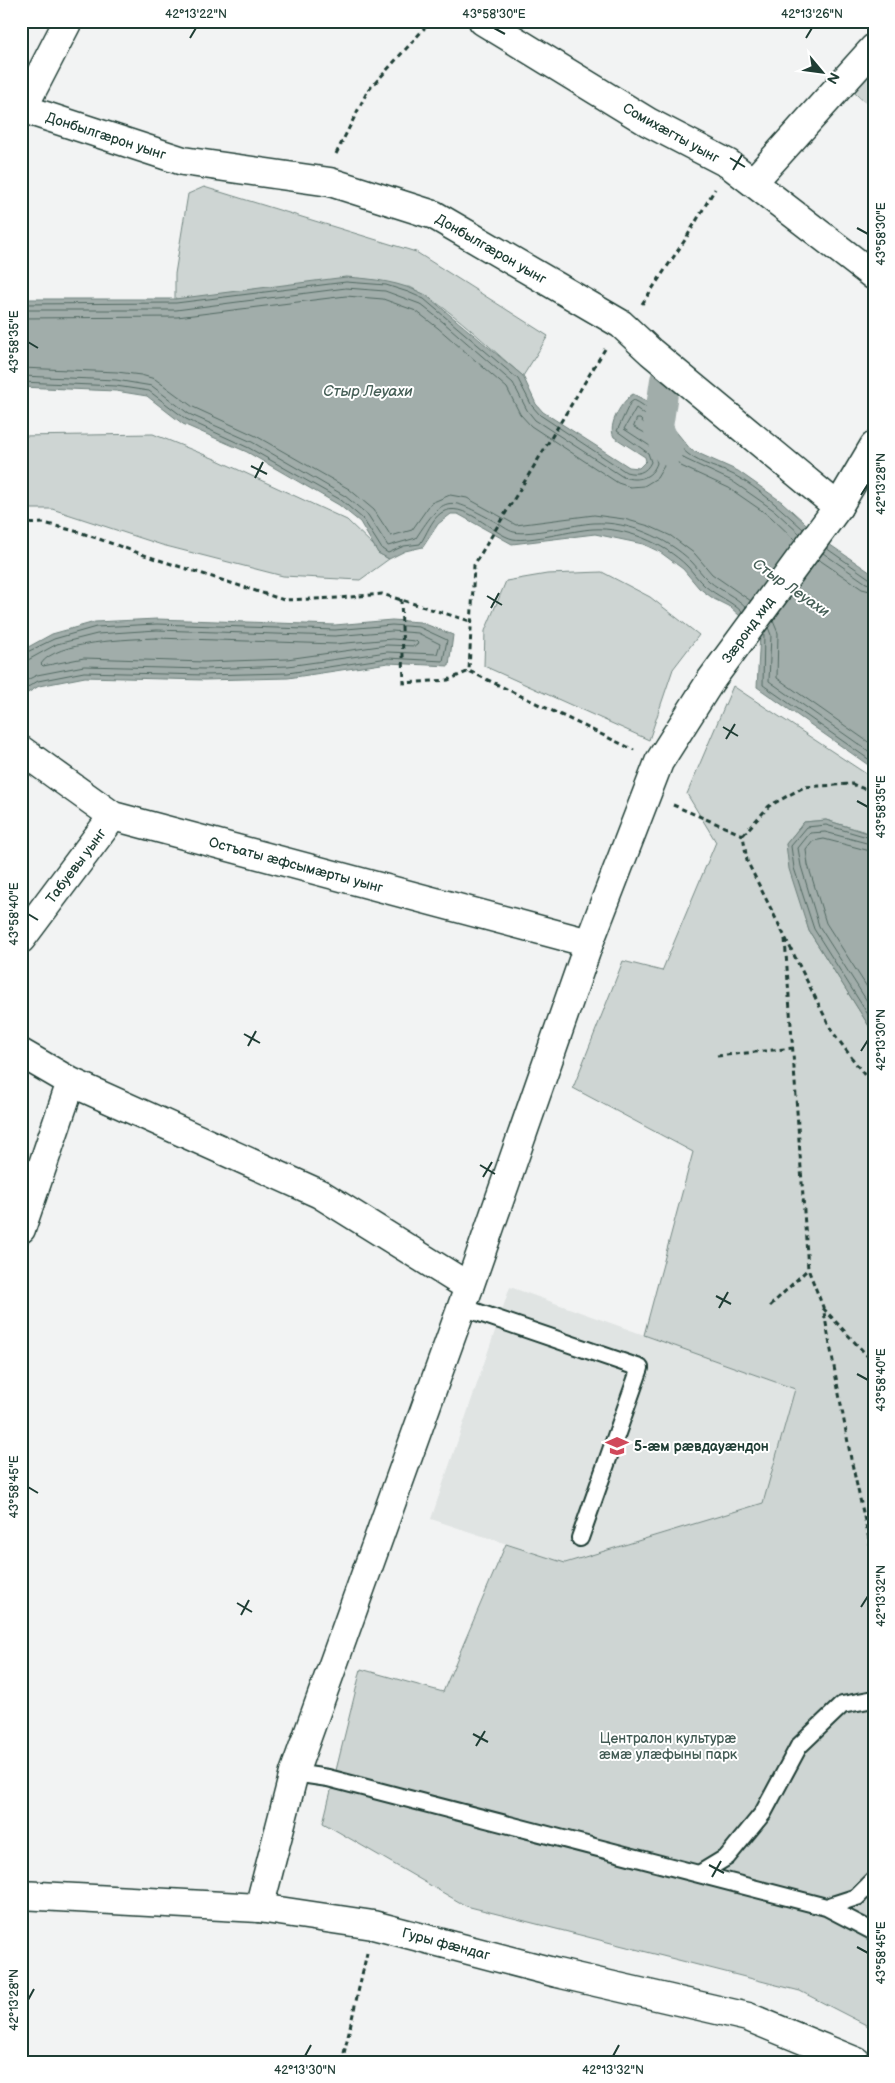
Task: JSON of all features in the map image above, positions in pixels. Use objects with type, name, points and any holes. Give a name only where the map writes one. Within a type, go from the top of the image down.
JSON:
[{"type":"street","points":[[22,108],[68,21]]},
{"type":"street","name":"Сомихæгты уынг","points":[[483,21],[648,122],[729,164],[874,276]]},
{"type":"street","points":[[753,182],[874,48]]},
{"type":"street","name":"Донбылгæрон уынг","points":[[22,108],[183,161],[330,182],[434,215],[621,324],[651,352],[838,507]]},
{"type":"street","name":"Зæронд хид","points":[[259,1908],[294,1773],[465,1297],[588,943],[659,762],[711,680],[838,507],[874,446]]},
{"type":"street","name":"Остъаты æфсымæрты уынг","points":[[21,750],[114,816],[588,943]]},
{"type":"street","name":"Табуевы уынг","points":[[21,939],[114,816]]},
{"type":"street","points":[[21,1053],[70,1082],[320,1194],[465,1297]]},
{"type":"street","points":[[21,1228],[70,1082]]},
{"type":"street","name":"Гуры фӕндаг","points":[[21,1895],[259,1908],[373,1925],[557,1973],[748,2017],[857,2062]]},
{"type":"lane","points":[[465,1297],[640,1368],[580,1538]]},
{"type":"lane","points":[[698,1874],[727,1857],[763,1813],[799,1746],[842,1705],[874,1699]]},
{"type":"lane","points":[[294,1773],[328,1778],[826,1907],[874,1932]]},
{"type":"lane","points":[[826,1907],[857,1896],[874,1880]]},
{"type":"path","points":[[330,182],[337,153],[367,92],[430,21]]},
{"type":"path","points":[[469,671],[474,565],[621,324],[638,309],[680,247],[729,164]]},
{"type":"path","points":[[21,524],[44,523],[79,532],[284,600],[382,594],[472,622]]},
{"type":"path","points":[[401,599],[404,683],[448,680],[469,671],[659,762]]},
{"type":"path","points":[[743,835],[770,806],[804,787],[852,784],[874,793]]},
{"type":"path","points":[[647,795],[743,835]]},
{"type":"path","points":[[743,835],[747,861],[832,1032],[874,1088]]},
{"type":"path","points":[[785,939],[808,1269],[823,1307],[851,1459],[874,1561]]},
{"type":"path","points":[[718,1056],[793,1048]]},
{"type":"path","points":[[770,1306],[808,1269]]},
{"type":"path","points":[[823,1307],[874,1363]]},
{"type":"path","points":[[342,2062],[373,1925]]},
{"type":"shaded area","name":"5-æм рӕвдауӕндон","points":[[510,1287],[795,1389],[763,1504],[564,1563],[431,1519]]},
{"type":"green space","points":[[874,61],[874,110],[849,88]]},
{"type":"green space","points":[[204,187],[416,252],[548,336],[523,376],[455,316],[410,287],[175,299],[175,274],[188,194]]},
{"type":"green space","points":[[153,434],[215,459],[347,520],[375,547],[378,553],[389,559],[360,580],[283,576],[162,545],[52,509],[21,509],[21,436]]},
{"type":"green space","points":[[602,572],[650,597],[699,635],[673,669],[649,740],[484,666],[485,631],[506,581],[547,574]]},
{"type":"green space","name":"Централон культурæ æмæ улæфыны парк","points":[[733,686],[874,779],[872,834],[826,820],[804,822],[786,844],[809,931],[874,1034],[874,2029],[800,1991],[466,1906],[323,1823],[361,1669],[443,1692],[506,1544],[565,1563],[763,1503],[795,1389],[644,1335],[693,1152],[573,1088],[623,961],[662,971],[716,842],[687,794]]},
{"type":"water","name":"Стыр Леуахи","points":[[346,277],[387,282],[407,287],[426,295],[523,376],[536,404],[543,412],[629,467],[639,468],[646,461],[645,457],[614,437],[612,426],[614,420],[624,402],[633,394],[651,403],[691,450],[738,471],[782,502],[826,542],[874,575],[874,769],[757,687],[760,634],[730,607],[714,599],[699,588],[683,569],[660,552],[643,544],[595,534],[512,544],[458,514],[451,514],[438,524],[423,547],[405,551],[389,559],[378,553],[360,522],[339,505],[247,452],[183,424],[147,396],[116,391],[21,387],[21,299],[175,299]]},
{"type":"water","points":[[157,619],[335,625],[392,620],[420,622],[453,635],[449,666],[388,663],[288,678],[204,680],[85,677],[39,686],[21,697],[21,651],[52,634],[95,622]]},
{"type":"water","points":[[826,820],[874,835],[874,1034],[809,931],[789,869],[786,844],[804,822]]},
{"type":"waterway","points":[[665,380],[658,427],[668,451]]},
{"type":"place","name":"5-æм рӕвдауӕндон","points":[[617,1446]]}]
